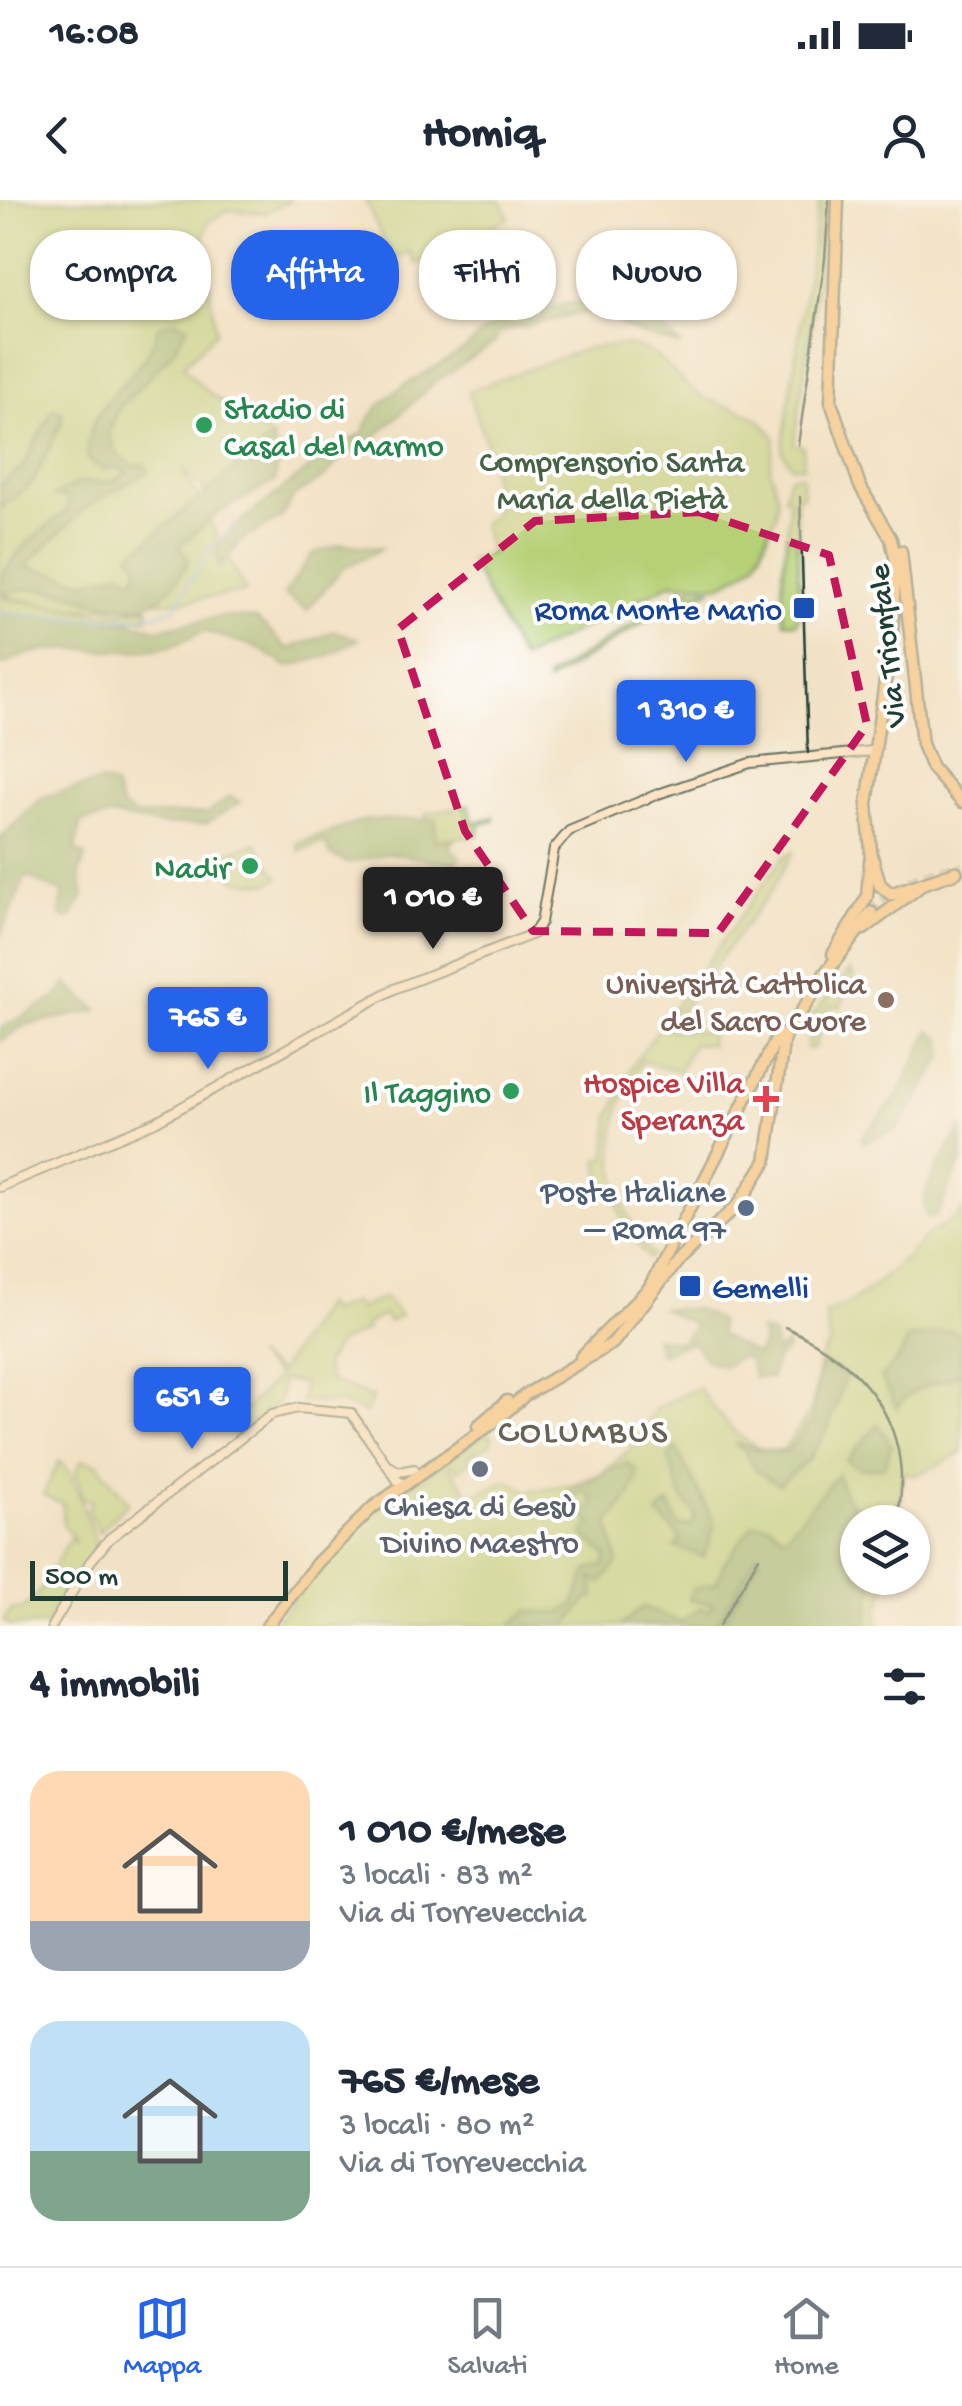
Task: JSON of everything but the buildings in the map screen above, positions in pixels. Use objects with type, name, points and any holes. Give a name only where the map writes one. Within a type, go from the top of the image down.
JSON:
[{"type":"highway","points":[[872,855],[880,885],[891,894],[959,874]]},
{"type":"highway","points":[[822,978],[872,909],[839,946]]},
{"type":"main road","name":"Via Trionfale","points":[[838,200],[830,400],[858,482],[892,541],[895,590],[892,634],[870,770],[866,824],[872,855]]},
{"type":"main road","name":"Via Trionfale","points":[[858,482],[898,542],[922,746],[935,772],[962,802]]},
{"type":"main road","points":[[892,634],[900,631],[911,636]]},
{"type":"main road","points":[[0,1186],[162,1119],[394,989],[533,934],[542,922],[554,849],[566,832],[732,768],[873,751]]},
{"type":"main road","points":[[853,754],[864,759],[870,770]]},
{"type":"main road","points":[[872,855],[876,883],[882,894],[894,898],[909,894]]},
{"type":"main road","points":[[402,1482],[520,1391],[590,1352],[647,1292],[790,1012],[839,946],[867,897],[872,855]]},
{"type":"main road","points":[[264,1626],[332,1539],[402,1482],[493,1423],[525,1394],[609,1346],[699,1239],[739,1204],[760,1176],[769,1148],[781,1045],[794,1016],[822,978],[866,926],[909,894],[959,874]]},
{"type":"main road","points":[[681,1227],[686,1238],[699,1239]]},
{"type":"main road","points":[[52,1626],[90,1562],[109,1539],[272,1414],[288,1408],[346,1411],[361,1424],[402,1482]]},
{"type":"main road","points":[[390,1466],[399,1472],[414,1469]]},
{"type":"highlighted area","points":[[699,512],[829,555],[867,725],[718,933],[533,931],[465,831],[398,629],[535,521]]},
{"type":"green space","points":[[0,200],[292,200],[265,213],[228,210],[208,223],[206,230],[30,230],[30,320],[211,320],[211,297],[216,332],[183,366],[204,389],[272,438],[208,494],[183,469],[246,592],[176,602],[86,600],[135,607],[68,608],[0,596],[0,590],[7,594],[0,581]]},
{"type":"green space","points":[[365,200],[501,200],[509,218],[485,230],[419,230],[416,264],[410,252],[399,257],[399,230],[379,230]]},
{"type":"green space","points":[[819,200],[824,200],[820,266],[794,444],[803,446],[804,466],[792,467],[782,451]]},
{"type":"green space","points":[[573,303],[576,315],[556,319],[556,306]]},
{"type":"green space","points":[[507,320],[553,320],[501,332],[494,343],[434,383],[366,445],[341,457],[326,476],[294,496],[282,517],[241,541],[220,567],[215,549],[231,529],[341,444],[362,434],[370,418],[393,393]]},
{"type":"green space","points":[[614,320],[656,322],[681,346],[637,333]]},
{"type":"green space","points":[[175,321],[188,326],[171,354],[118,410],[109,434],[118,455],[134,466],[144,464],[148,472],[86,507],[26,566],[86,582],[121,572],[134,580],[139,563],[130,555],[272,438],[279,459],[275,481],[220,512],[179,546],[189,559],[171,588],[150,603],[128,607],[56,591],[32,589],[7,594],[0,590],[2,578],[16,556],[67,510],[68,498],[54,496],[79,482],[112,482],[128,472],[115,467],[103,470],[88,459],[88,439],[104,405],[142,361],[158,326]]},
{"type":"green space","name":"Comprensorio Santa Maria della Pietà","points":[[628,345],[659,359],[700,395],[749,414],[766,427],[775,438],[770,469],[778,497],[776,515],[756,562],[721,585],[672,583],[521,659],[469,560],[490,553],[482,524],[495,514],[491,456],[468,391],[588,348]]},
{"type":"green space","points":[[53,408],[63,412],[61,423],[33,483],[0,509],[0,486],[23,466]]},
{"type":"green space","points":[[802,475],[803,496],[796,497],[800,614],[797,623],[784,622],[782,591],[789,497],[784,497],[790,476]]},
{"type":"green space","points":[[343,544],[383,548],[342,569],[307,610],[284,595],[313,553]]},
{"type":"green space","points":[[680,589],[713,589],[652,617],[547,682],[548,677],[680,595]]},
{"type":"green space","points":[[0,598],[108,614],[148,607],[148,618],[110,621],[0,613]]},
{"type":"green space","points":[[0,613],[125,621],[157,629],[223,616],[257,619],[288,649],[335,631],[359,639],[328,656],[288,667],[257,647],[203,631],[178,644],[153,649],[44,651],[4,665],[0,664]]},
{"type":"green space","points":[[101,782],[114,786],[122,807],[136,816],[209,813],[230,796],[240,802],[205,824],[161,825],[111,816],[81,822],[75,850],[86,856],[79,873],[84,896],[72,917],[65,919],[60,914],[63,893],[26,876],[0,937],[0,838],[43,797]]},
{"type":"green space","points":[[469,805],[473,823],[494,817],[494,821],[480,824],[478,835],[435,840],[435,820],[426,820],[426,814]]},
{"type":"green space","points":[[436,819],[435,840],[454,839],[449,847],[460,857],[455,864],[390,853],[348,863],[331,855],[325,842],[299,851],[297,843],[366,820]]},
{"type":"green space","name":"Nadir","points":[[256,843],[279,878],[268,884],[234,880],[224,853]]},
{"type":"green space","points":[[793,852],[771,891],[667,1029],[711,1032],[710,1045],[693,1043],[679,1071],[642,1061],[619,1110],[614,1159],[618,1183],[625,1208],[652,1255],[648,1259],[625,1227],[610,1186],[602,1185],[598,1159],[606,1158],[610,1117],[631,1067],[785,855]]},
{"type":"green space","points":[[850,970],[854,976],[840,1007],[829,1006],[814,1048],[807,1049],[812,1016]]},
{"type":"green space","points":[[66,983],[98,1010],[25,1025],[0,1042],[0,1029],[57,997]]},
{"type":"green space","points":[[930,1030],[942,1040],[944,1056],[899,1128],[864,1143],[861,1138],[898,1096]]},
{"type":"green space","points":[[962,1126],[962,1160],[936,1216],[928,1219],[924,1209],[929,1185]]},
{"type":"green space","points":[[962,1211],[962,1453],[917,1475],[903,1473],[899,1505],[840,1505],[840,1595],[883,1595],[878,1611],[879,1626],[272,1626],[323,1562],[371,1514],[485,1434],[492,1435],[491,1444],[468,1456],[470,1462],[458,1470],[453,1465],[449,1467],[471,1496],[507,1480],[527,1491],[573,1484],[603,1473],[638,1442],[655,1409],[698,1387],[745,1440],[770,1450],[784,1449],[811,1411],[821,1356],[830,1343],[825,1312],[865,1292],[929,1235]]},
{"type":"green space","points":[[385,1297],[400,1316],[389,1322],[384,1315],[365,1324],[367,1330],[340,1342],[324,1364],[329,1380],[373,1398],[365,1413],[343,1404],[301,1402],[303,1383],[282,1380],[278,1405],[235,1435],[222,1419],[235,1419],[278,1377],[254,1356],[279,1372],[324,1304],[330,1312],[354,1302],[358,1309]]},
{"type":"green space","points":[[660,1308],[697,1309],[719,1321],[720,1335],[757,1355],[763,1341],[760,1330],[773,1335],[776,1352],[787,1344],[787,1350],[776,1360],[771,1378],[753,1377],[749,1360],[740,1356],[726,1366],[707,1361],[692,1342],[660,1354],[654,1337],[681,1342],[695,1325]]},
{"type":"green space","points":[[952,1330],[962,1336],[962,1373],[918,1389],[897,1408],[881,1377],[900,1357],[908,1338]]},
{"type":"green space","points":[[826,1364],[846,1375],[828,1429],[809,1459],[779,1485],[756,1471],[744,1450],[734,1443],[772,1453],[787,1451],[812,1421],[821,1366]]},
{"type":"green space","points":[[878,1424],[892,1445],[883,1468],[860,1469],[846,1461]]},
{"type":"green space","points":[[677,1448],[713,1521],[704,1557],[675,1547],[681,1539],[658,1514],[669,1503],[678,1525],[691,1526],[696,1515],[681,1496],[668,1456]]},
{"type":"green space","points":[[82,1460],[97,1463],[128,1502],[99,1532],[88,1510],[92,1500],[83,1499],[76,1472]]},
{"type":"green space","points":[[59,1461],[71,1473],[97,1545],[46,1626],[10,1626],[3,1621],[12,1609],[22,1609],[40,1591],[70,1538],[76,1542],[63,1525],[63,1504],[43,1495]]},
{"type":"green space","points":[[627,1463],[637,1470],[634,1486],[609,1524],[618,1563],[601,1583],[592,1578],[595,1597],[588,1599],[566,1626],[509,1626],[528,1611],[561,1613],[574,1604],[588,1569],[605,1565],[607,1556],[583,1535],[591,1523],[581,1514],[594,1504],[586,1491],[572,1498],[568,1490]]},
{"type":"green space","points":[[838,1474],[843,1491],[853,1505],[840,1505],[840,1595],[872,1595],[867,1626],[721,1626],[760,1558],[757,1555],[716,1626],[621,1626],[642,1607],[681,1622],[700,1608],[710,1611],[712,1604],[689,1600],[692,1589],[717,1583],[723,1565],[753,1524],[769,1524],[784,1536]]},
{"type":"waterway","points":[[0,613],[109,619],[174,609],[210,549],[237,525]]},
{"type":"tunnel","points":[[871,913],[889,895],[912,881],[937,871],[962,868]]},
{"type":"railway","points":[[798,445],[825,259],[829,200]]},
{"type":"railway","points":[[800,497],[808,753]]},
{"type":"railway","points":[[785,1327],[840,1360],[879,1404],[892,1429],[899,1457],[899,1505]]},
{"type":"railway","points":[[719,1626],[759,1557]]},
{"type":"place","name":"Stadio di Casal del Marmo","points":[[204,425]]},
{"type":"place","name":"Roma Monte Mario","points":[[804,608]]},
{"type":"place","name":"Nadir","points":[[250,866]]},
{"type":"place","name":"Università Cattolica del Sacro Cuore","points":[[886,1000]]},
{"type":"place","name":"Il Taggino","points":[[511,1091]]},
{"type":"place","name":"Hospice Villa Speranza","points":[[766,1099]]},
{"type":"place","name":"Poste Italiane – Roma 97","points":[[746,1208]]},
{"type":"place","name":"Gemelli","points":[[690,1286]]},
{"type":"place","name":"Chiesa di Gesù Divino Maestro","points":[[480,1469]]},
{"type":"district","name":"COLUMBUS","points":[[584,1429]]}]
